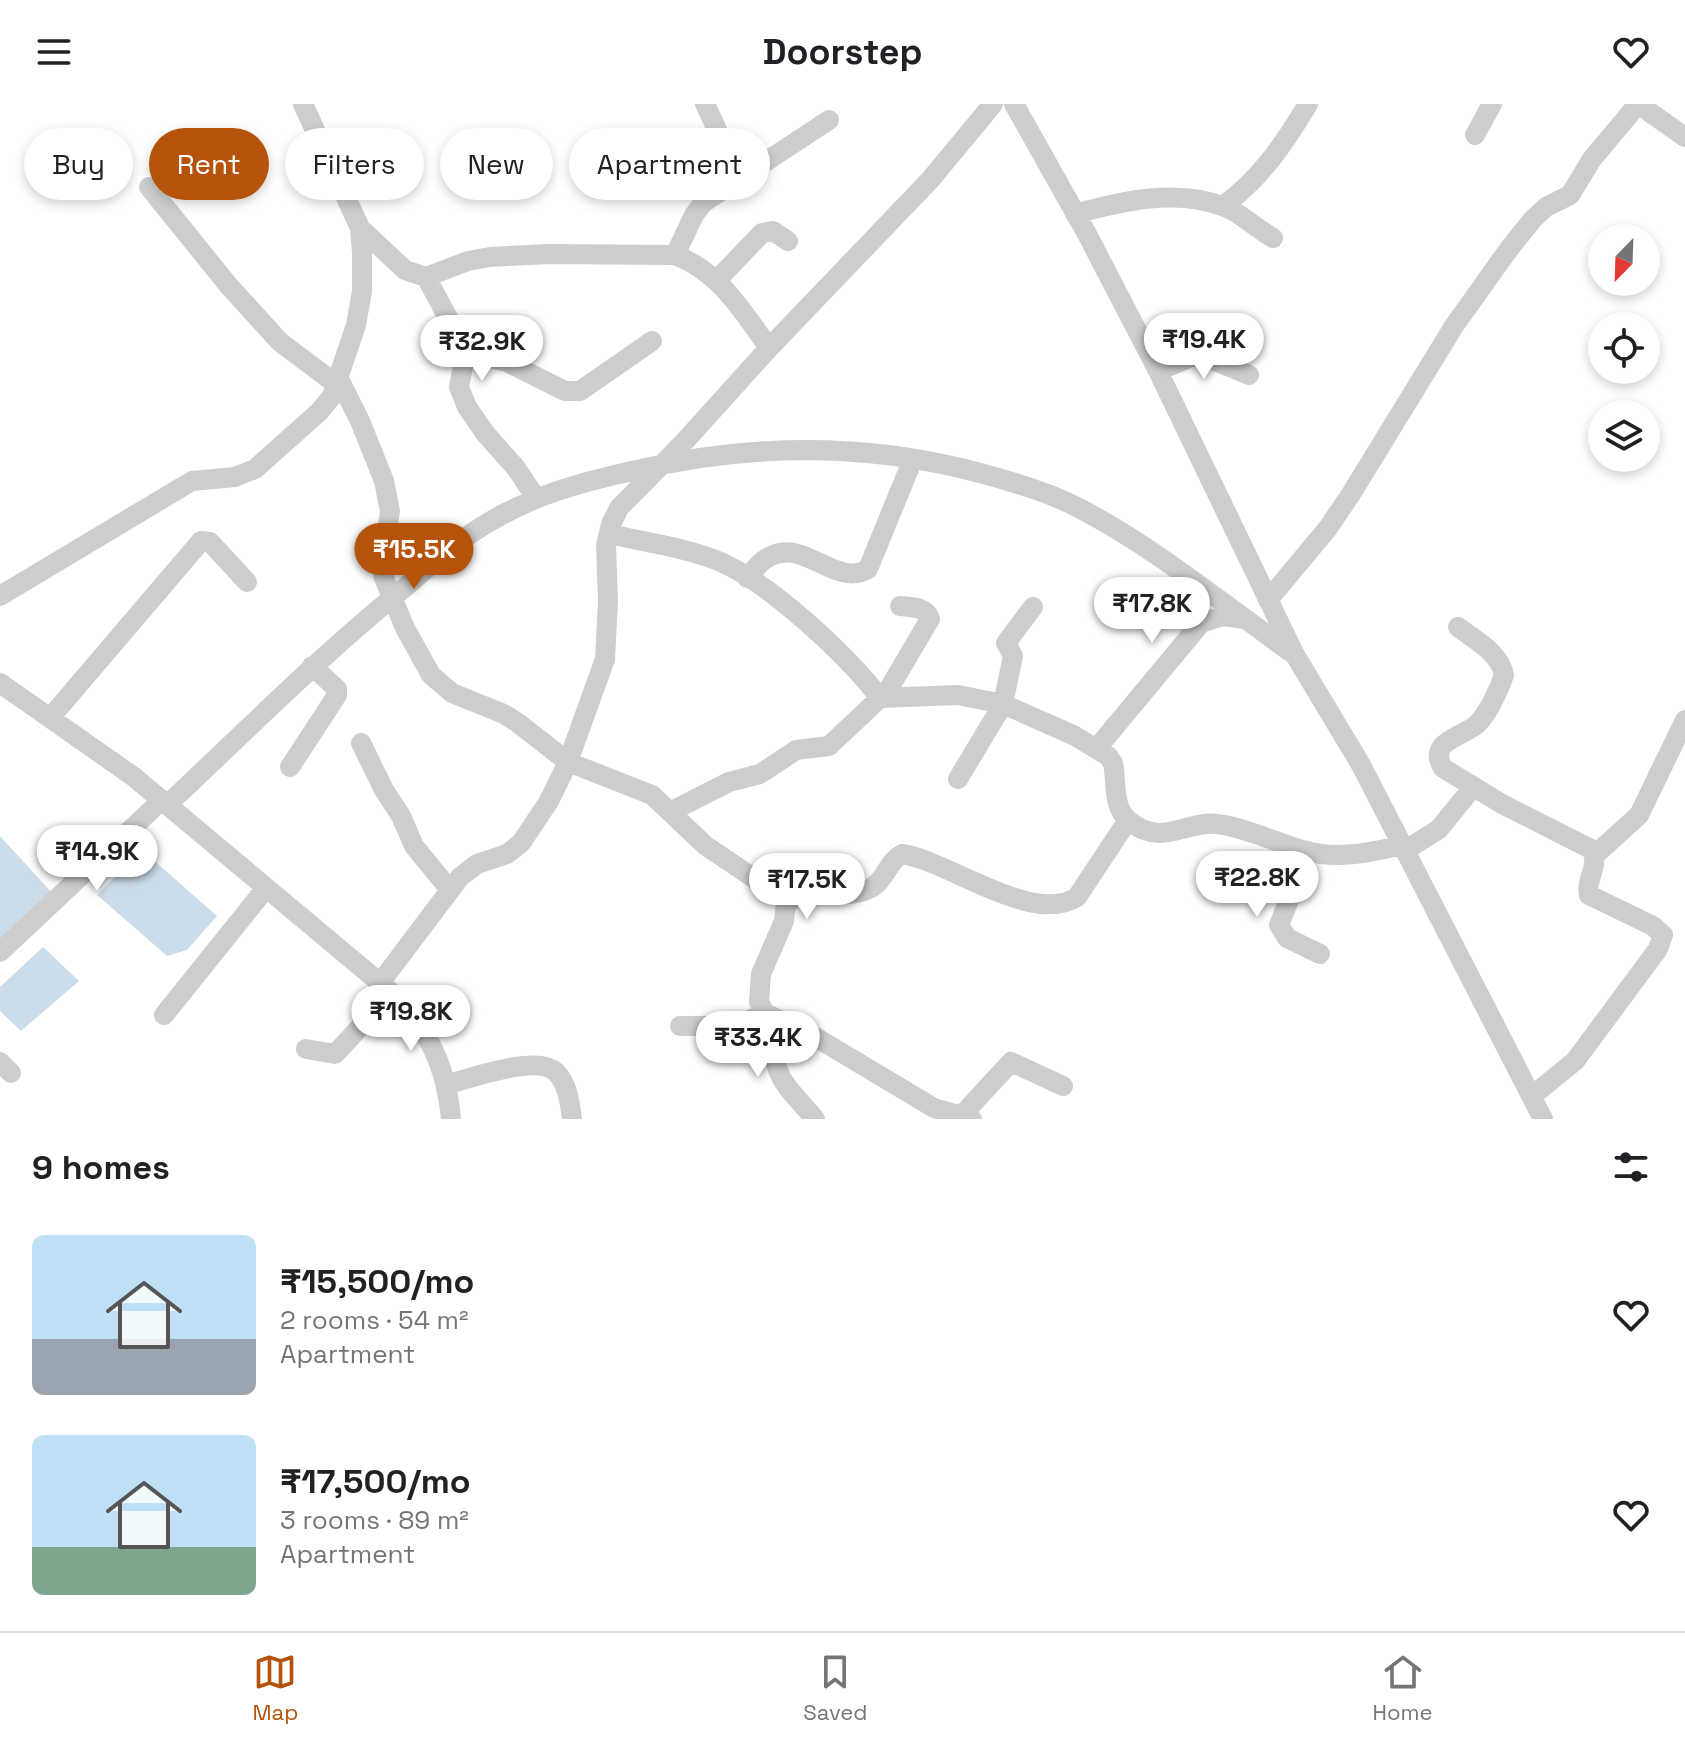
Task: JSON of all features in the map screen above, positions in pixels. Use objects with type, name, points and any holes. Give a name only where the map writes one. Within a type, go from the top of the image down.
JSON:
[{"type":"street","points":[[303,104],[360,228],[405,270],[426,277],[468,261],[490,257],[675,255],[690,260],[717,280],[769,348]]},
{"type":"street","points":[[705,104],[716,128]]},
{"type":"street","points":[[306,1049],[335,1054],[386,988],[450,890],[477,864],[507,854],[521,843],[542,814],[568,762],[605,659],[608,601],[606,545],[619,508],[930,180],[993,104]]},
{"type":"street","points":[[1014,104],[1158,371],[1295,655],[1361,765],[1543,1119]]},
{"type":"street","points":[[1223,206],[1246,189],[1275,156],[1308,104]]},
{"type":"street","points":[[1475,135],[1492,104]]},
{"type":"street","points":[[1268,600],[1343,506],[1454,326],[1533,219],[1546,207],[1570,195],[1592,159],[1638,104],[1685,137]]},
{"type":"street","points":[[770,159],[829,120]]},
{"type":"street","points":[[1075,214],[1125,200],[1189,199],[1223,206],[1273,238]]},
{"type":"street","points":[[160,200],[229,286],[280,342],[337,380],[360,421],[384,481],[390,511],[382,568],[405,628],[444,689],[504,714],[568,762],[640,789],[662,803],[697,838],[773,890],[786,903]]},
{"type":"street","points":[[675,255],[694,215],[708,200]]},
{"type":"street","points":[[0,596],[192,481],[235,477],[255,469],[320,411],[332,396],[356,325],[362,291],[360,228]]},
{"type":"street","points":[[717,280],[762,233],[773,231],[788,241]]},
{"type":"street","points":[[426,277],[460,340],[463,351],[459,387],[467,407],[536,498]]},
{"type":"street","points":[[463,351],[507,362],[573,393],[652,341]]},
{"type":"street","points":[[1158,371],[1198,354],[1249,375]]},
{"type":"street","points":[[0,952],[312,666],[488,522],[536,498],[662,463],[763,450],[810,448],[881,453],[959,467],[1020,484],[1078,508],[1157,556],[1295,655]]},
{"type":"street","points":[[747,578],[771,556],[784,552],[802,555],[850,574],[859,574],[868,569],[913,459]]},
{"type":"street","points":[[609,534],[690,551],[718,561],[747,578],[796,614],[853,666],[882,698]]},
{"type":"street","points":[[50,718],[194,545],[201,541],[210,542],[247,582]]},
{"type":"street","points":[[670,812],[729,782],[760,774],[796,750],[829,746],[882,698],[930,619],[928,613],[922,610],[900,606]]},
{"type":"street","points":[[958,779],[1003,704],[1013,656],[1006,643],[1033,607]]},
{"type":"street","points":[[1097,748],[1201,623],[1223,616],[1244,619]]},
{"type":"street","points":[[1458,627],[1497,658],[1503,666],[1504,675],[1476,725],[1445,742],[1438,760],[1443,768],[1473,787],[1584,844],[1595,855]]},
{"type":"street","points":[[290,767],[337,695],[334,686],[312,666]]},
{"type":"street","points":[[0,683],[134,777],[386,988],[424,1030],[448,1084],[451,1119]]},
{"type":"street","points":[[882,698],[958,695],[1003,704],[1097,748],[1113,763],[1117,801],[1128,820],[1149,831],[1161,833],[1179,832],[1213,823],[1308,852],[1351,856],[1405,848],[1439,829],[1473,787]]},
{"type":"street","points":[[1532,1096],[1575,1061],[1664,939],[1653,926],[1589,895],[1587,886],[1595,855],[1639,815],[1685,720]]},
{"type":"street","points":[[361,743],[414,846],[450,890]]},
{"type":"street","points":[[786,903],[804,893],[858,893],[870,889],[878,884],[897,856],[902,854],[1017,897],[1049,906],[1065,905],[1077,897],[1128,820]]},
{"type":"street","points":[[1308,852],[1279,925],[1287,938],[1320,954]]},
{"type":"street","points":[[164,1015],[266,888]]},
{"type":"street","points":[[786,903],[784,921],[761,974],[759,1002],[772,1017],[817,1038],[934,1108],[967,1117],[1011,1062],[1063,1086]]},
{"type":"street","points":[[680,1026],[736,1026],[772,1017]]},
{"type":"street","points":[[772,1017],[773,1054],[777,1067],[794,1098],[815,1119]]},
{"type":"street","points":[[448,1084],[517,1066],[546,1067],[558,1074],[564,1084],[572,1119]]},
{"type":"water","points":[[0,836],[55,896],[0,945]]},
{"type":"water","points":[[142,850],[217,916],[187,950],[167,956],[97,895]]},
{"type":"water","points":[[43,947],[79,981],[21,1031],[0,1011],[0,987]]}]
